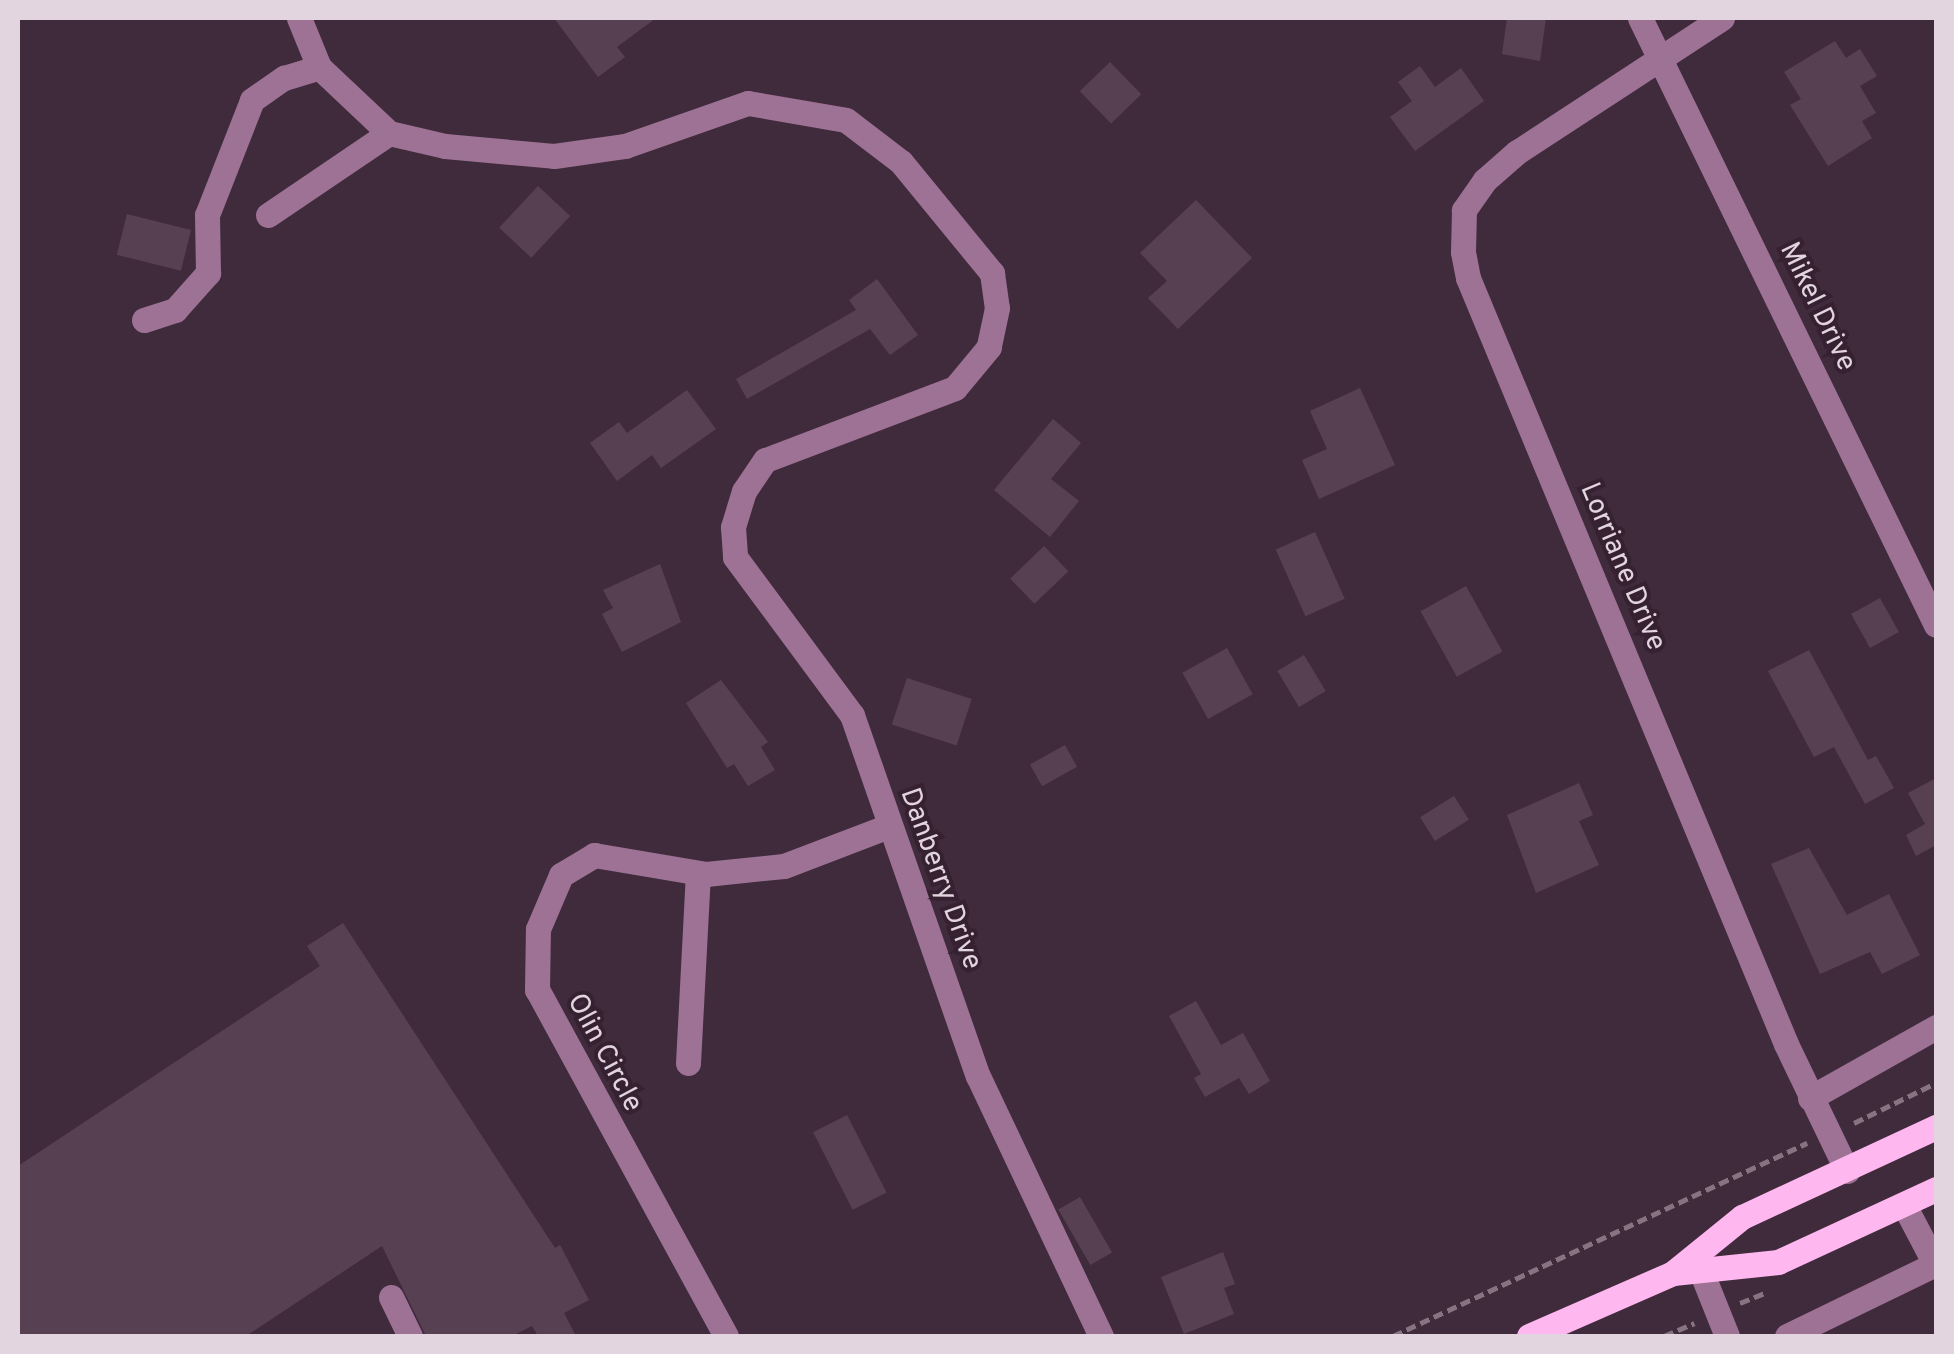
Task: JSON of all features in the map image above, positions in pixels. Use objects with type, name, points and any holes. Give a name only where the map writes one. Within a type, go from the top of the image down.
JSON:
[{"type":"main road","points":[[1530,1336],[1673,1274],[1742,1217],[1936,1127]]},
{"type":"main road","points":[[1673,1274],[1778,1262],[1936,1189]]},
{"type":"street","points":[[268,215],[389,133],[319,67],[299,18]]},
{"type":"street","name":"Mikel Drive","points":[[1640,18],[1936,625]]},
{"type":"street","name":"Lorriane Drive","points":[[1722,18],[1517,152],[1485,180],[1464,210],[1463,252],[1468,278],[1810,1098],[1847,1170]]},
{"type":"street","points":[[144,320],[175,310],[208,274],[208,214],[252,100],[284,78],[319,67]]},
{"type":"street","name":"Danberry Drive","points":[[389,133],[456,148],[554,156],[625,146],[748,103],[846,120],[902,162],[992,272],[998,308],[989,347],[955,388],[765,460],[744,491],[733,526],[735,557],[852,715],[886,827],[1014,1162],[1101,1336]]},
{"type":"street","name":"Olin Circle","points":[[726,1336],[537,990],[538,929],[561,875],[594,855],[698,873],[784,866],[886,827]]},
{"type":"street","points":[[688,1063],[698,873]]},
{"type":"street","points":[[1810,1098],[1936,1028]]},
{"type":"street","points":[[1787,1336],[1936,1265],[1904,1205]]},
{"type":"street","points":[[1702,1271],[1726,1336]]},
{"type":"street","points":[[391,1297],[410,1336]]},
{"type":"path","points":[[1858,1120],[1936,1083]]},
{"type":"path","points":[[1394,1336],[1792,1148]]},
{"type":"building","points":[[554,18],[656,18],[617,47],[625,57],[598,77]]},
{"type":"building","points":[[1507,18],[1546,18],[1540,61],[1502,54]]},
{"type":"building","points":[[1835,41],[1846,58],[1860,49],[1877,76],[1860,86],[1876,113],[1862,121],[1872,138],[1828,166],[1790,105],[1801,99],[1784,72]]},
{"type":"building","points":[[1110,62],[1141,94],[1111,124],[1080,91]]},
{"type":"building","points":[[1420,66],[1435,87],[1461,68],[1484,101],[1415,151],[1390,117],[1412,101],[1398,82]]},
{"type":"building","points":[[538,186],[570,216],[531,258],[499,228]]},
{"type":"building","points":[[1196,200],[1252,258],[1178,329],[1148,298],[1167,281],[1140,253]]},
{"type":"building","points":[[127,214],[191,230],[181,271],[117,255]]},
{"type":"building","points":[[877,279],[918,335],[890,355],[870,329],[747,399],[736,379],[856,310],[849,300]]},
{"type":"building","points":[[1360,388],[1395,465],[1319,499],[1302,460],[1327,449],[1310,411]]},
{"type":"building","points":[[687,390],[716,429],[661,468],[652,455],[617,481],[590,443],[619,422],[627,433]]},
{"type":"building","points":[[1053,419],[1081,443],[1051,479],[1079,501],[1050,537],[994,490]]},
{"type":"building","points":[[1315,532],[1345,599],[1305,616],[1276,549]]},
{"type":"building","points":[[1044,546],[1068,571],[1035,604],[1010,579]]},
{"type":"building","points":[[660,564],[681,622],[622,652],[602,614],[613,608],[603,590]]},
{"type":"building","points":[[1466,586],[1502,652],[1457,677],[1421,611]]},
{"type":"building","points":[[1880,598],[1899,632],[1870,648],[1851,614]]},
{"type":"building","points":[[1227,648],[1253,694],[1208,719],[1182,673]]},
{"type":"building","points":[[1809,650],[1868,760],[1876,756],[1894,788],[1865,804],[1834,747],[1814,757],[1768,671]]},
{"type":"building","points":[[1304,655],[1326,691],[1299,707],[1277,671]]},
{"type":"building","points":[[907,678],[972,699],[957,746],[892,725]]},
{"type":"building","points":[[721,680],[768,742],[761,747],[775,770],[748,786],[734,764],[727,768],[686,703]]},
{"type":"building","points":[[1065,745],[1077,767],[1042,786],[1030,764]]},
{"type":"building","points":[[1936,778],[1936,845],[1916,856],[1906,835],[1925,824],[1908,793]]},
{"type":"building","points":[[1579,783],[1593,815],[1579,821],[1599,865],[1536,893],[1507,815]]},
{"type":"building","points":[[1454,796],[1469,820],[1435,841],[1420,817]]},
{"type":"building","points":[[1809,848],[1847,915],[1889,894],[1920,955],[1882,974],[1870,952],[1820,974],[1771,864]]},
{"type":"building","points":[[343,923],[555,1248],[560,1245],[589,1300],[564,1313],[576,1336],[538,1336],[532,1326],[512,1336],[426,1336],[382,1246],[246,1336],[18,1336],[18,1166],[320,966],[307,946]]},
{"type":"building","points":[[1196,1001],[1221,1045],[1243,1033],[1270,1081],[1249,1094],[1239,1078],[1205,1097],[1194,1078],[1201,1074],[1169,1016]]},
{"type":"building","points":[[847,1115],[886,1193],[853,1210],[813,1132]]},
{"type":"building","points":[[1080,1197],[1112,1252],[1090,1265],[1058,1210]]},
{"type":"building","points":[[1223,1252],[1235,1284],[1224,1288],[1234,1314],[1184,1334],[1161,1277]]}]
